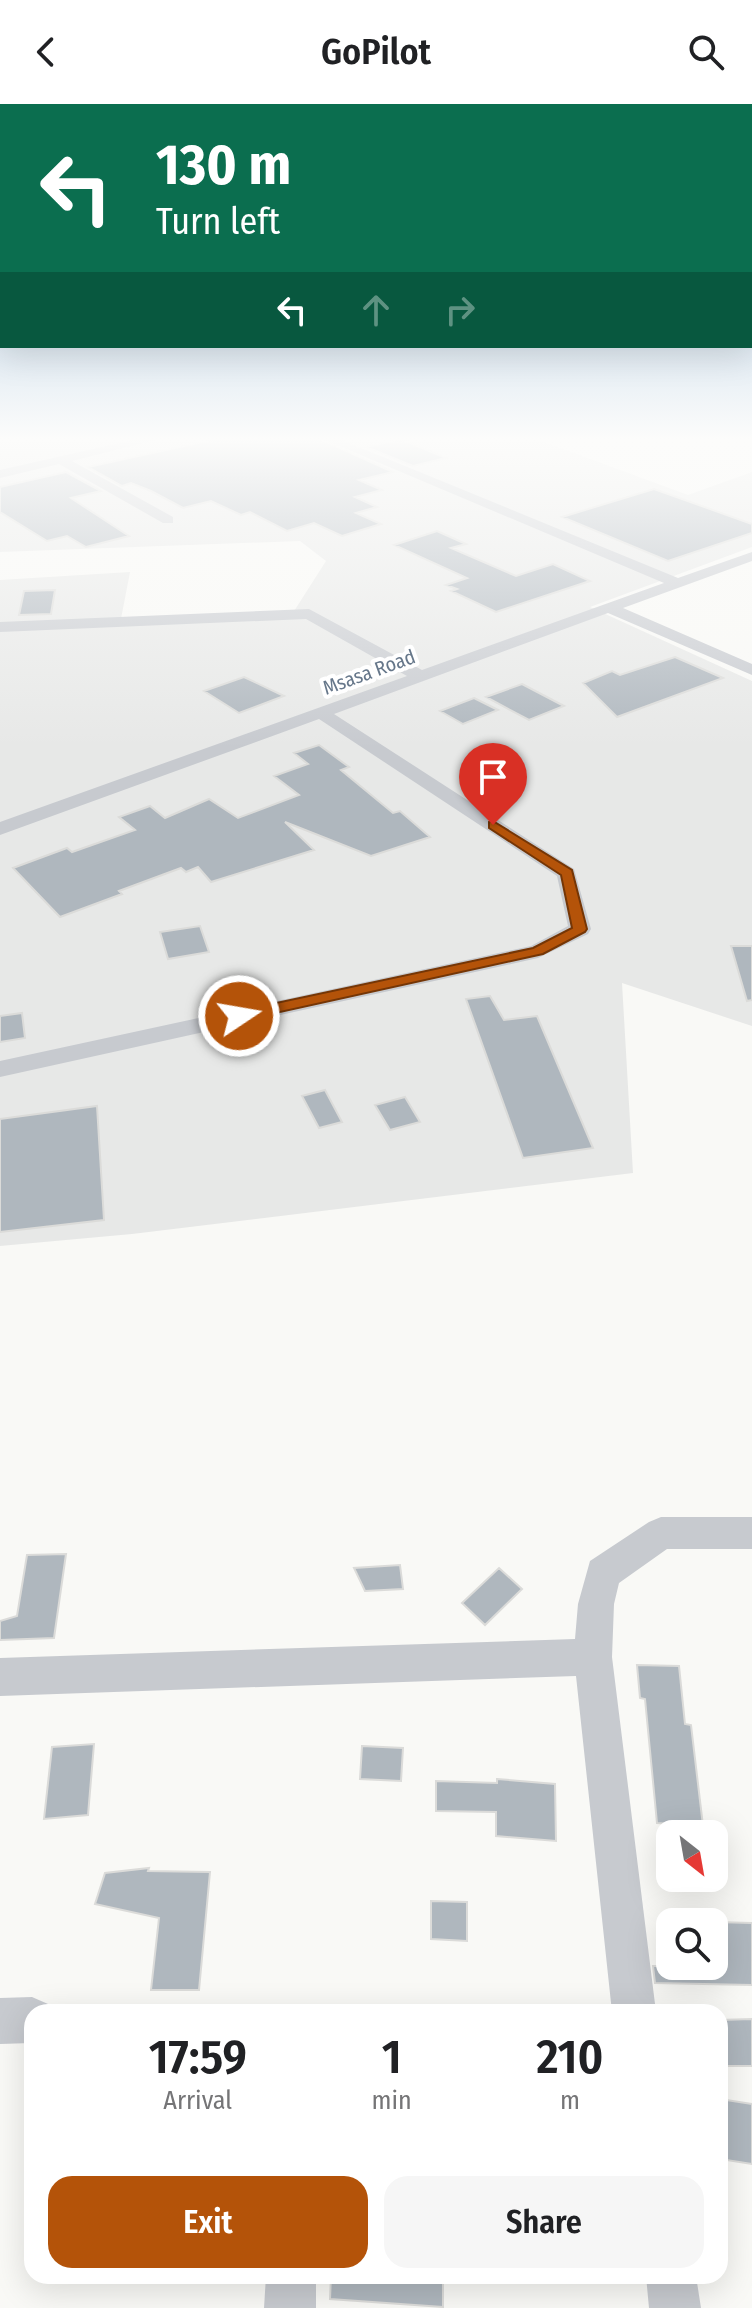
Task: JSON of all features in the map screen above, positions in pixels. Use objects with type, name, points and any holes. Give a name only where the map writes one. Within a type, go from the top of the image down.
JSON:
[{"type":"street","points":[[578,542],[678,583]]},
{"type":"street","name":"Msasa Road","points":[[0,829],[752,556]]},
{"type":"street","points":[[609,608],[752,670]]},
{"type":"street","points":[[0,627],[309,614],[420,676]]},
{"type":"street","points":[[0,1069],[538,951],[580,929],[567,873],[320,712]]},
{"type":"street","points":[[633,2004],[593,1657],[596,1604],[603,1573],[661,1533],[752,1533]]},
{"type":"street","points":[[0,1677],[593,1657]]},
{"type":"street","points":[[0,2021],[24,2020]]},
{"type":"street","points":[[290,2308],[291,2284]]},
{"type":"street","points":[[672,2284],[675,2308]]},
{"type":"shaded area","points":[[0,542],[277,542],[0,552]]},
{"type":"shaded area","points":[[301,542],[752,542],[752,547],[590,607],[752,681],[752,1026],[622,983],[633,1173],[132,1234],[0,1246],[0,580],[130,572],[120,624],[289,619],[326,561]]},
{"type":"building","points":[[77,542],[106,542],[86,547]]},
{"type":"building","points":[[404,542],[461,542],[466,544],[451,548],[516,576],[553,564],[590,581],[496,612],[451,591],[457,589],[446,585],[467,578],[394,545]]},
{"type":"building","points":[[622,542],[725,542],[668,561]]},
{"type":"building","points":[[55,590],[51,614],[19,615],[24,591]]},
{"type":"building","points":[[675,657],[723,678],[617,717],[583,683],[612,671],[620,675]]},
{"type":"building","points":[[244,677],[284,696],[239,713],[204,691]]},
{"type":"building","points":[[522,684],[564,706],[529,720],[486,697]]},
{"type":"building","points":[[474,698],[498,710],[463,724],[440,711]]},
{"type":"building","points":[[319,745],[349,767],[341,770],[393,813],[400,811],[430,837],[371,856],[285,822],[314,850],[211,882],[198,867],[186,872],[181,868],[60,917],[13,868],[67,848],[72,852],[135,830],[119,817],[150,806],[165,818],[209,799],[238,818],[299,795],[274,776],[308,764],[294,753]]},
{"type":"building","points":[[200,926],[209,952],[168,959],[160,932]]},
{"type":"building","points":[[731,946],[752,946],[752,1000],[747,1001]]},
{"type":"building","points":[[490,996],[504,1020],[537,1016],[593,1148],[523,1158],[466,999]]},
{"type":"building","points":[[22,1013],[25,1038],[0,1042],[0,1016]]},
{"type":"building","points":[[325,1090],[342,1122],[319,1128],[302,1096]]},
{"type":"building","points":[[405,1097],[420,1122],[390,1130],[375,1105]]},
{"type":"building","points":[[97,1106],[104,1220],[0,1232],[0,1119]]},
{"type":"building","points":[[66,1554],[54,1638],[0,1640],[0,1621],[17,1616],[27,1555]]},
{"type":"building","points":[[400,1565],[403,1589],[365,1591],[354,1568]]},
{"type":"building","points":[[499,1568],[522,1589],[485,1625],[462,1603]]},
{"type":"building","points":[[637,1665],[679,1666],[685,1724],[691,1725],[702,1820],[657,1820],[645,1699],[640,1698]]},
{"type":"building","points":[[94,1744],[88,1815],[44,1819],[52,1747]]},
{"type":"building","points":[[362,1746],[403,1748],[401,1781],[360,1779]]},
{"type":"building","points":[[497,1779],[555,1784],[556,1841],[496,1836],[496,1812],[436,1811],[436,1781],[497,1783]]},
{"type":"building","points":[[149,1868],[148,1871],[210,1872],[199,1990],[151,1990],[159,1918],[95,1904],[105,1873]]},
{"type":"building","points":[[431,1901],[467,1902],[467,1941],[431,1939]]},
{"type":"building","points":[[728,1922],[752,1923],[752,1985],[655,1983],[653,1966],[656,1966],[656,1980],[728,1980]]},
{"type":"building","points":[[752,2019],[752,2066],[728,2066],[728,2020]]},
{"type":"building","points":[[728,2100],[752,2104],[752,2164],[728,2160]]},
{"type":"building","points":[[331,2284],[443,2284],[443,2307],[330,2299]]},
{"type":"route","points":[[239,1016],[538,951],[580,929],[567,873],[493,825]]}]
